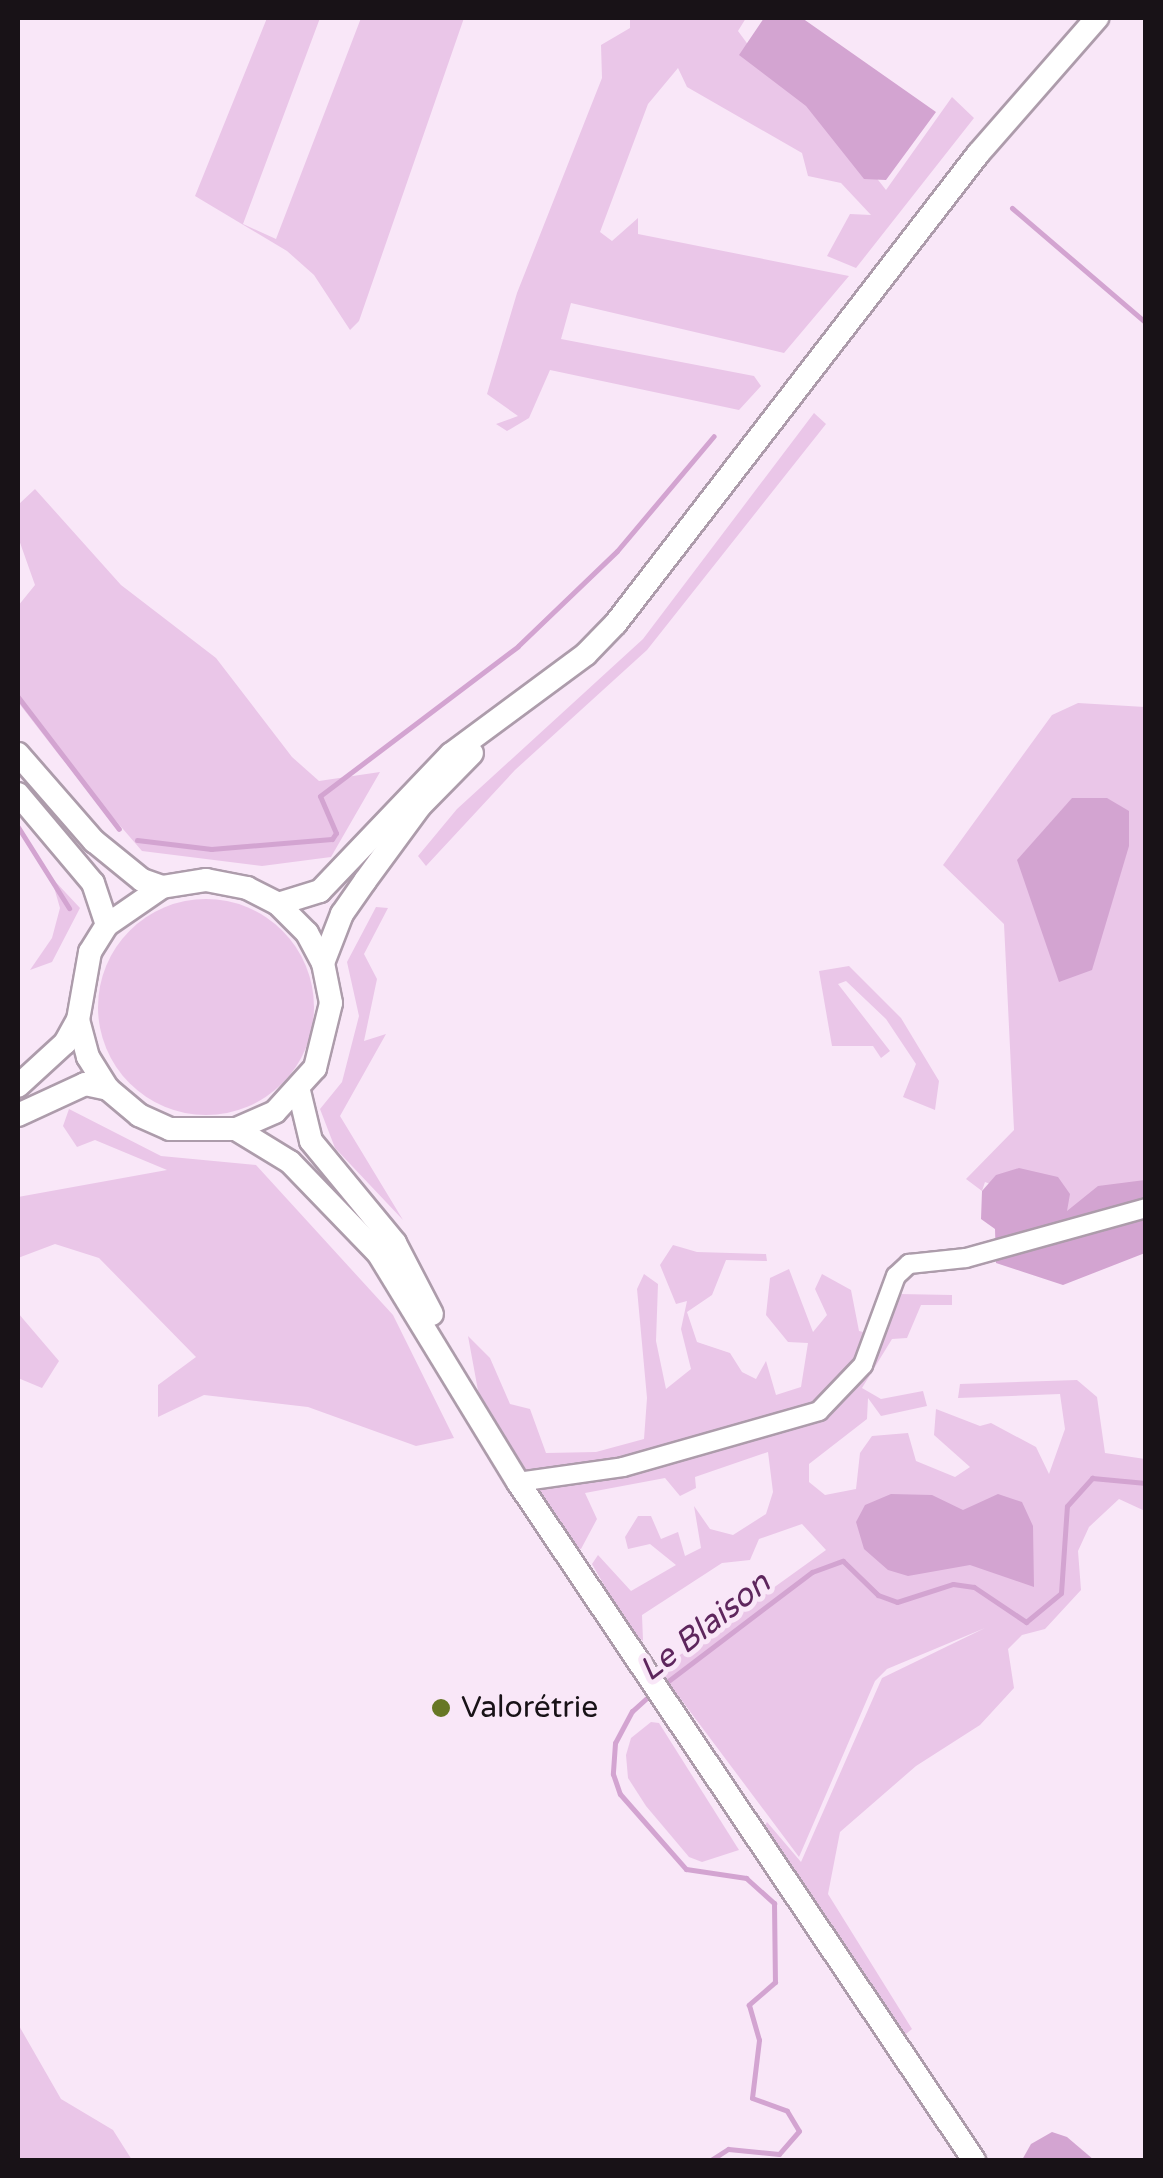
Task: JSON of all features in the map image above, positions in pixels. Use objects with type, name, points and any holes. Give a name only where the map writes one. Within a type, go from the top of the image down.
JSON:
[{"type":"main road","points":[[323,964],[342,914],[420,806],[616,623],[978,154],[1097,18]]},
{"type":"main road","points":[[278,904],[320,891],[340,876],[414,787],[552,680]]},
{"type":"main road","points":[[18,754],[107,854],[162,887]]},
{"type":"main road","points":[[18,794],[92,883],[107,925]]},
{"type":"main road","points":[[206,880],[247,888],[278,904],[306,933],[323,964],[330,1003],[327,1036],[299,1090],[275,1112],[236,1130],[170,1129],[139,1116],[108,1089],[88,1057],[78,1020],[85,967],[107,925],[162,887],[206,880]]},
{"type":"main road","points":[[18,1086],[52,1057],[78,1020]]},
{"type":"main road","points":[[18,1115],[85,1084],[108,1089]]},
{"type":"main road","points":[[299,1090],[311,1142],[395,1242],[420,1285],[457,1378]]},
{"type":"main road","points":[[236,1130],[290,1162],[356,1226],[457,1378],[518,1482],[974,2160]]},
{"type":"street","points":[[518,1482],[667,1456],[818,1410],[863,1365],[896,1276],[910,1264],[966,1258],[1146,1208]]},
{"type":"shaded area","points":[[267,18],[320,18],[243,224],[276,239],[361,18],[464,18],[359,321],[350,330],[314,275],[287,251],[195,196]]},
{"type":"shaded area","points":[[630,18],[746,18],[738,31],[763,65],[825,112],[886,190],[952,97],[974,118],[856,268],[827,256],[850,214],[871,215],[841,183],[808,176],[802,153],[687,87],[678,68],[648,104],[600,232],[612,241],[638,218],[638,234],[849,276],[784,353],[571,303],[561,339],[754,376],[761,386],[739,410],[550,370],[529,418],[507,431],[496,424],[518,416],[487,394],[517,293],[602,78],[601,45],[630,28]]},
{"type":"shaded area","points":[[764,18],[802,18],[936,112],[886,180],[864,179],[806,106],[739,55]]},
{"type":"shaded area","points":[[814,413],[826,424],[647,650],[515,770],[426,866],[418,856],[457,809],[643,639]]},
{"type":"shaded area","points":[[35,489],[121,585],[216,658],[292,757],[319,781],[380,772],[331,857],[262,866],[142,851],[59,755],[18,702],[18,606],[35,585],[18,537],[18,505]]},
{"type":"shaded area","points":[[1078,703],[1145,707],[1145,1200],[1065,1213],[985,1182],[982,1191],[966,1179],[1014,1130],[1004,924],[943,865],[1052,715]]},
{"type":"shaded area","points":[[1072,798],[1107,798],[1129,811],[1129,846],[1092,970],[1059,982],[1017,860]]},
{"type":"shaded area","points":[[51,877],[80,908],[52,962],[30,970],[52,938],[60,908]]},
{"type":"shaded area","points":[[206,899],[247,907],[282,931],[306,966],[314,1007],[306,1048],[282,1083],[247,1107],[206,1115],[165,1107],[130,1083],[106,1048],[98,1007],[106,966],[130,931],[165,907]]},
{"type":"shaded area","points":[[376,907],[388,908],[364,954],[377,979],[364,1041],[386,1034],[340,1116],[403,1220],[335,1148],[320,1109],[342,1082],[359,1016],[347,962]]},
{"type":"shaded area","points":[[849,966],[901,1018],[939,1081],[935,1110],[903,1097],[916,1064],[886,1019],[846,981],[838,984],[890,1051],[881,1058],[873,1046],[832,1046],[819,971]]},
{"type":"shaded area","points":[[69,1109],[161,1156],[256,1165],[393,1315],[454,1438],[416,1446],[308,1407],[204,1395],[158,1417],[158,1385],[196,1357],[99,1258],[55,1244],[18,1258],[18,1197],[167,1170],[95,1140],[77,1147],[63,1126]]},
{"type":"shaded area","points":[[1019,1168],[1058,1177],[1070,1194],[1067,1211],[1098,1186],[1145,1180],[1145,1253],[1063,1285],[996,1263],[995,1229],[981,1219],[982,1191],[996,1175]]},
{"type":"shaded area","points":[[673,1245],[697,1252],[766,1254],[767,1261],[726,1260],[712,1295],[687,1312],[697,1342],[730,1353],[742,1372],[756,1379],[766,1361],[776,1395],[801,1387],[808,1343],[788,1342],[766,1315],[770,1278],[789,1269],[813,1332],[827,1315],[815,1289],[822,1274],[851,1290],[859,1331],[884,1337],[899,1294],[952,1295],[952,1305],[921,1305],[907,1338],[892,1339],[862,1388],[881,1399],[923,1391],[927,1406],[881,1416],[868,1398],[867,1419],[809,1464],[809,1482],[825,1495],[856,1489],[860,1453],[872,1436],[908,1433],[916,1461],[955,1477],[970,1467],[934,1435],[936,1409],[980,1426],[991,1423],[1036,1447],[1049,1474],[1065,1429],[1060,1394],[958,1398],[960,1384],[1077,1380],[1097,1397],[1105,1453],[1145,1459],[1145,1511],[1119,1499],[1089,1527],[1078,1551],[1081,1590],[1045,1629],[1022,1635],[1008,1649],[1014,1688],[980,1725],[916,1766],[840,1832],[828,1894],[912,2029],[900,2039],[763,1829],[767,1822],[801,1862],[882,1678],[985,1628],[887,1669],[875,1681],[799,1857],[659,1670],[826,1550],[802,1524],[759,1539],[750,1560],[722,1563],[642,1615],[643,1641],[629,1629],[592,1564],[598,1555],[631,1591],[676,1565],[650,1544],[628,1549],[625,1537],[638,1516],[651,1516],[661,1539],[678,1532],[685,1556],[701,1548],[694,1506],[710,1529],[733,1535],[766,1514],[773,1492],[768,1452],[695,1477],[696,1488],[680,1496],[665,1478],[585,1493],[597,1519],[581,1549],[570,1547],[479,1396],[468,1336],[490,1358],[510,1404],[530,1409],[546,1453],[596,1452],[644,1439],[647,1398],[637,1289],[644,1274],[658,1284],[656,1341],[666,1389],[691,1369],[681,1329],[687,1301],[676,1304],[660,1265]]},
{"type":"shaded area","points":[[18,1313],[59,1361],[42,1388],[18,1378]]},
{"type":"shaded area","points":[[891,1494],[932,1495],[963,1510],[998,1494],[1022,1502],[1033,1526],[1034,1587],[970,1565],[908,1576],[888,1570],[864,1549],[856,1522],[865,1505]]},
{"type":"shaded area","points":[[651,1722],[659,1723],[739,1850],[702,1862],[689,1857],[646,1806],[628,1778],[626,1755],[631,1738]]},
{"type":"shaded area","points":[[18,2024],[61,2099],[113,2130],[132,2160],[18,2160]]},
{"type":"shaded area","points":[[1052,2132],[1067,2137],[1094,2160],[1022,2160],[1031,2144]]},
{"type":"waterway","points":[[1012,208],[1146,323]]},
{"type":"waterway","points":[[137,840],[211,849],[332,839],[336,833],[320,796],[518,646],[617,551],[714,436]]},
{"type":"waterway","points":[[18,697],[119,829]]},
{"type":"waterway","points":[[18,827],[69,908]]},
{"type":"waterway","name":"Le Blaison","points":[[663,1685],[812,1572],[843,1561],[878,1595],[897,1602],[953,1584],[974,1587],[1026,1622],[1061,1593],[1067,1506],[1092,1478],[1146,1483]]},
{"type":"waterway","name":"Le Blaison","points":[[650,1695],[632,1711],[615,1743],[613,1774],[620,1794],[686,1869],[746,1878],[774,1903],[775,1982],[749,2005],[759,2040],[752,2098],[787,2111],[799,2131],[779,2154],[728,2149],[711,2160]]},
{"type":"place","name":"Valorétrie","points":[[441,1708]]}]
